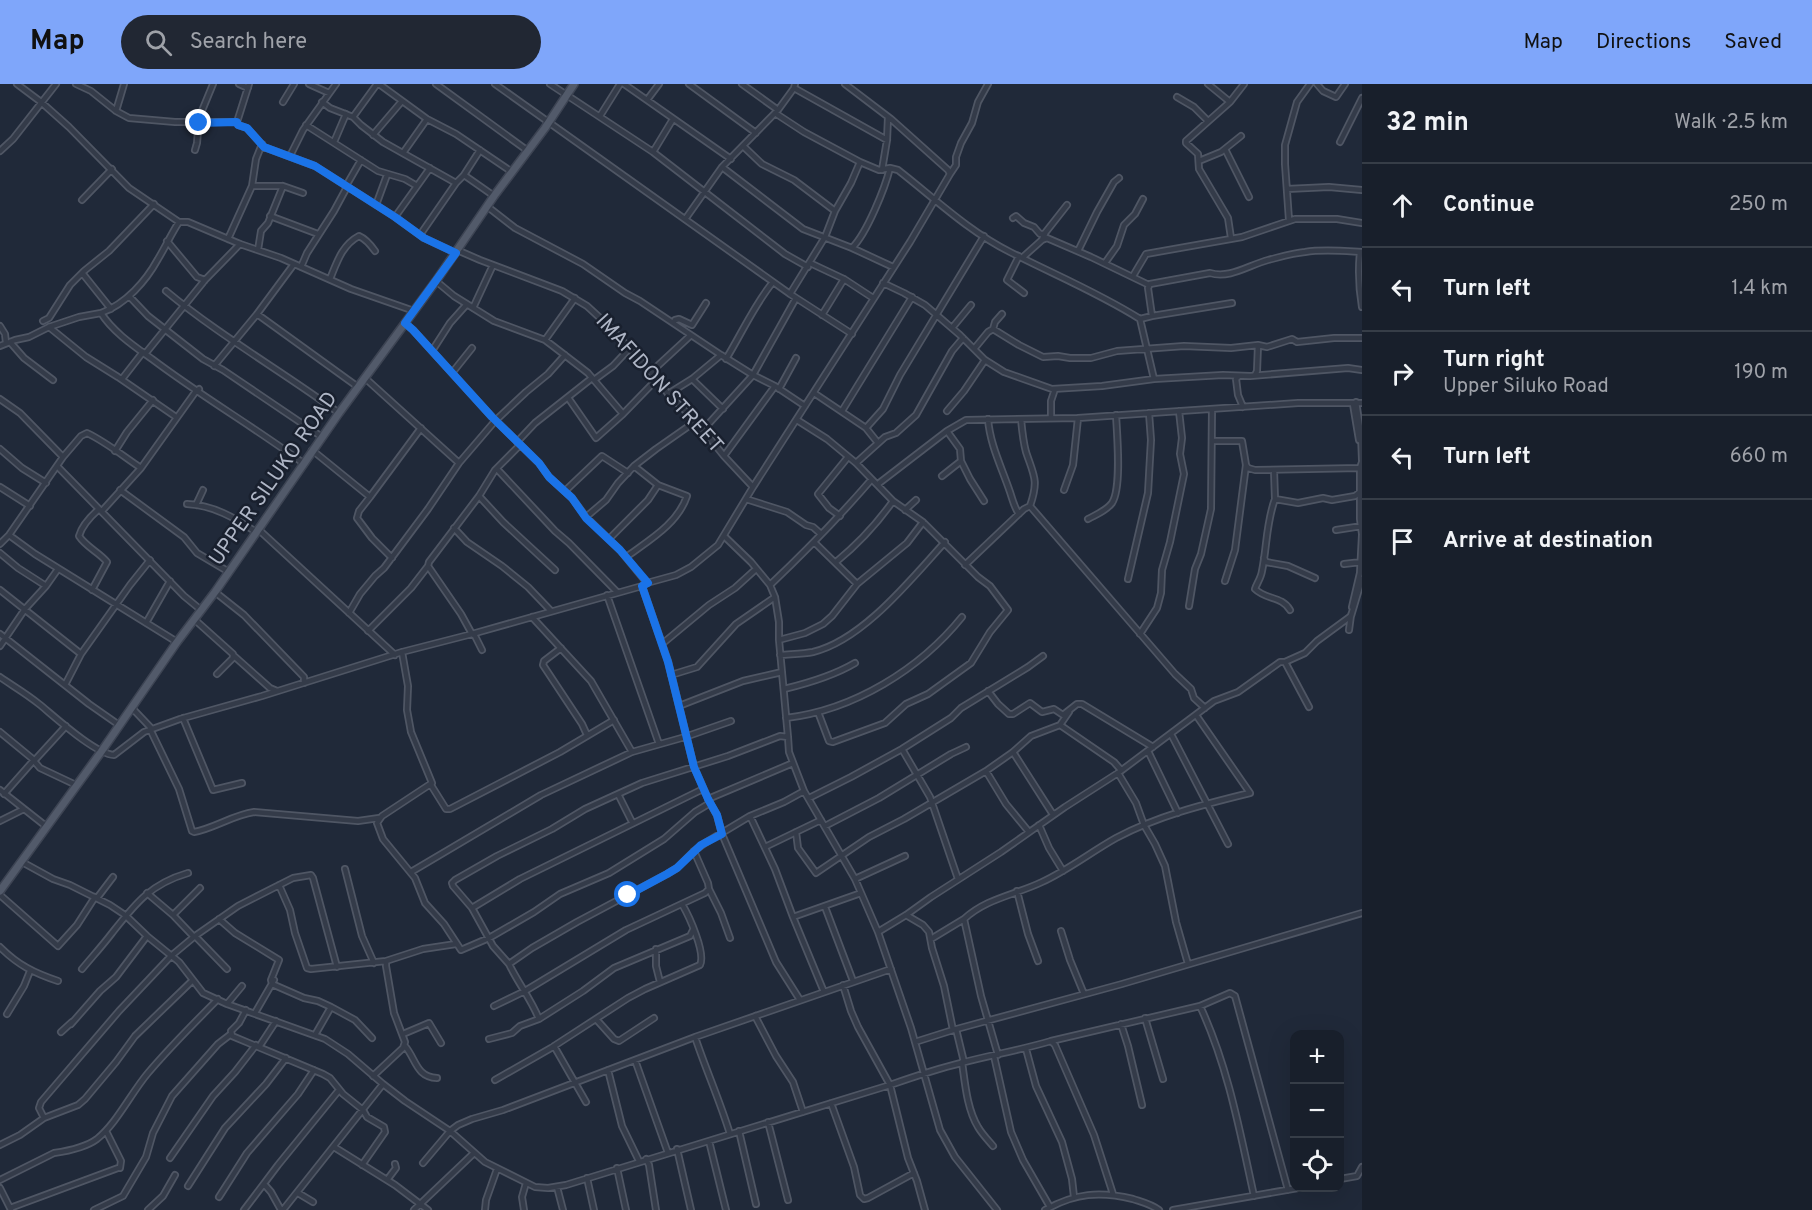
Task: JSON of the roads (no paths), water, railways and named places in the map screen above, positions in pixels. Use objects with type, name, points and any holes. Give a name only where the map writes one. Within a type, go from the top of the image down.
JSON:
[{"type":"main road","name":"UPPER SILUKO ROAD","points":[[0,893],[177,642],[215,592],[312,450],[436,282],[574,84]]},
{"type":"street","points":[[17,84],[41,102],[135,193],[179,222],[188,222],[351,289],[414,311]]},
{"type":"street","points":[[0,151],[13,139],[56,84]]},
{"type":"street","points":[[76,84],[91,91],[116,111],[129,118],[199,123],[237,122],[248,86],[238,84]]},
{"type":"street","points":[[90,84],[91,91]]},
{"type":"street","points":[[116,111],[124,84]]},
{"type":"street","points":[[195,150],[199,118],[213,84]]},
{"type":"street","points":[[283,102],[294,84]]},
{"type":"street","points":[[309,84],[329,93]]},
{"type":"street","points":[[290,156],[306,125],[336,84]]},
{"type":"street","points":[[354,117],[378,84],[427,119],[456,134],[512,172]]},
{"type":"street","points":[[436,84],[528,151]]},
{"type":"street","points":[[495,84],[790,294],[852,334]]},
{"type":"street","points":[[550,84],[652,152],[785,254],[844,279],[873,298]]},
{"type":"street","points":[[600,116],[622,84],[731,159]]},
{"type":"street","points":[[646,99],[658,84]]},
{"type":"street","points":[[689,84],[756,133]]},
{"type":"street","points":[[694,84],[720,104]]},
{"type":"street","points":[[742,84],[804,132],[873,168],[898,170],[964,223],[984,236],[1034,265],[1101,296],[1140,319],[1232,303]]},
{"type":"street","points":[[845,84],[888,117],[950,174]]},
{"type":"street","points":[[0,676],[101,752],[110,755],[117,753],[133,739],[151,729],[183,718],[402,652],[642,586],[676,575],[691,567],[713,550],[724,536],[935,200],[956,165],[961,143],[988,84]]},
{"type":"street","points":[[1208,84],[1230,102]]},
{"type":"street","points":[[1231,237],[1228,218],[1199,169],[1198,154],[1187,145],[1186,141],[1230,102],[1244,84]]},
{"type":"street","points":[[1289,220],[1286,145],[1297,102],[1310,84]]},
{"type":"street","points":[[1317,84],[1323,91],[1336,97],[1345,84]]},
{"type":"street","points":[[686,219],[722,167],[777,111],[795,86],[887,140]]},
{"type":"street","points":[[1177,97],[1208,121]]},
{"type":"street","points":[[1340,142],[1362,98]]},
{"type":"street","points":[[373,135],[402,101]]},
{"type":"street","points":[[322,102],[330,108],[354,117],[373,135],[456,183]]},
{"type":"street","points":[[334,142],[346,114]]},
{"type":"street","points":[[882,170],[888,117]]},
{"type":"street","points":[[652,152],[674,118]]},
{"type":"street","points":[[403,153],[427,119]]},
{"type":"street","name":"IMAFIDON STREET","points":[[237,122],[238,125],[247,128],[267,148],[315,166],[434,244],[562,291],[587,306],[612,328],[668,394],[696,421],[753,487]]},
{"type":"street","points":[[306,125],[387,175],[405,179],[417,186]]},
{"type":"street","points":[[1199,161],[1218,154],[1241,136]]},
{"type":"street","points":[[228,238],[252,186],[256,159],[262,144]]},
{"type":"street","points":[[743,146],[762,164],[794,180],[835,211]]},
{"type":"street","points":[[1225,149],[1249,197]]},
{"type":"street","points":[[420,234],[480,150]]},
{"type":"street","points":[[302,267],[307,253],[334,211],[361,160]]},
{"type":"street","points":[[790,294],[825,237],[835,211],[860,162]]},
{"type":"street","points":[[722,167],[803,229],[893,267]]},
{"type":"street","points":[[395,217],[430,168]]},
{"type":"street","points":[[852,248],[870,218],[890,168]]},
{"type":"street","points":[[82,200],[112,169]]},
{"type":"street","points":[[376,205],[387,175]]},
{"type":"street","points":[[464,175],[494,196]]},
{"type":"street","points":[[1078,251],[1097,212],[1114,182],[1119,178]]},
{"type":"street","points":[[252,186],[283,186],[303,193]]},
{"type":"street","points":[[258,250],[261,231],[268,223],[283,186]]},
{"type":"street","points":[[1287,189],[1329,187],[1362,190]]},
{"type":"street","points":[[1105,263],[1117,246],[1124,225],[1135,214],[1143,199]]},
{"type":"street","points":[[43,321],[49,318],[70,285],[109,251],[154,204]]},
{"type":"street","points":[[1042,240],[1067,205]]},
{"type":"street","points":[[488,207],[515,228],[583,264],[723,357],[805,406]]},
{"type":"street","points":[[270,216],[318,234]]},
{"type":"street","points":[[1013,218],[1016,216],[1024,223],[1034,227],[1040,234],[1045,234]]},
{"type":"street","points":[[1132,276],[1146,254],[1231,237],[1242,237],[1289,220],[1337,219],[1362,223]]},
{"type":"street","points":[[0,346],[79,317],[111,309],[129,296],[150,272],[179,222]]},
{"type":"street","points":[[866,428],[883,409],[900,375],[984,236]]},
{"type":"street","points":[[330,279],[342,252],[354,239],[361,237],[375,250]]},
{"type":"street","points":[[1024,293],[1007,280],[1021,256],[1044,238],[1105,263],[1149,285],[1165,280],[1210,273],[1216,275],[1227,273],[1267,260],[1306,252],[1361,252],[1359,291],[1362,307]]},
{"type":"street","points":[[167,241],[197,277],[205,280]]},
{"type":"street","points":[[122,379],[205,280],[240,244]]},
{"type":"street","points":[[214,366],[294,264]]},
{"type":"street","points":[[473,308],[493,266]]},
{"type":"street","points":[[83,274],[111,309]]},
{"type":"street","points":[[822,315],[844,279]]},
{"type":"street","points":[[436,282],[466,304],[508,327],[545,340],[593,379],[623,414]]},
{"type":"street","points":[[668,394],[723,357],[745,328],[757,303],[773,282]]},
{"type":"street","points":[[883,283],[912,297],[937,315],[985,360],[1004,372],[1055,389],[1154,380],[1234,377],[1348,368],[1362,370]]},
{"type":"street","points":[[1149,285],[1152,316]]},
{"type":"street","points":[[166,291],[218,331],[339,413]]},
{"type":"street","points":[[129,296],[148,316],[208,363],[322,437]]},
{"type":"street","points":[[842,411],[912,297]]},
{"type":"street","points":[[545,340],[575,298]]},
{"type":"street","points":[[702,430],[753,375],[796,298]]},
{"type":"street","points":[[673,323],[679,319],[692,325],[706,303]]},
{"type":"street","points":[[432,351],[450,323],[466,304]]},
{"type":"street","points":[[952,328],[971,305]]},
{"type":"street","points":[[101,313],[120,334],[144,353],[303,464]]},
{"type":"street","points":[[257,314],[359,388]]},
{"type":"street","points":[[974,350],[993,329],[995,322],[1002,314]]},
{"type":"street","points":[[1140,319],[1154,380]]},
{"type":"street","points":[[405,323],[495,421],[572,498],[586,518],[609,539],[648,583]]},
{"type":"street","points":[[0,326],[8,342],[24,358],[53,380]]},
{"type":"street","points":[[49,327],[86,357],[176,417]]},
{"type":"street","points":[[993,329],[1043,357],[1070,358],[1091,358],[1117,351],[1184,346],[1232,348],[1258,345],[1267,347],[1292,339],[1297,342],[1362,338]]},
{"type":"street","points":[[651,372],[691,335]]},
{"type":"street","points":[[856,463],[885,437],[896,433],[916,415],[952,351],[963,338]]},
{"type":"street","points":[[1254,375],[1257,371],[1258,345]]},
{"type":"street","points":[[452,373],[472,348]]},
{"type":"street","points":[[368,630],[411,588],[497,469],[536,423],[613,366],[629,349]]},
{"type":"street","points":[[349,613],[360,594],[392,558],[459,463],[495,421],[548,374],[565,355]]},
{"type":"street","points":[[724,456],[777,388],[796,358]]},
{"type":"street","points":[[947,411],[985,360]]},
{"type":"street","points":[[1234,377],[1243,407]]},
{"type":"street","points":[[365,378],[459,463]]},
{"type":"street","points":[[569,399],[596,438],[657,379]]},
{"type":"street","points":[[692,379],[723,409]]},
{"type":"street","points":[[1046,387],[1051,418]]},
{"type":"street","points":[[1050,403],[1055,389]]},
{"type":"street","points":[[92,590],[107,562],[83,543],[79,536],[80,531],[91,516],[100,510],[141,468],[197,390]]},
{"type":"street","points":[[814,393],[866,428],[879,443]]},
{"type":"street","points":[[0,399],[20,413],[63,457]]},
{"type":"street","points":[[115,451],[153,400]]},
{"type":"street","points":[[878,484],[947,431],[966,420],[1078,418],[1298,403],[1357,403]]},
{"type":"street","points":[[1357,403],[1362,463]]},
{"type":"street","points":[[1349,630],[1354,593],[1360,573],[1362,535],[1361,434],[1357,403]]},
{"type":"street","points":[[1189,606],[1195,569],[1201,554],[1211,508],[1212,409]]},
{"type":"street","points":[[1140,634],[1157,608],[1162,570],[1184,474],[1180,454],[1182,438],[1179,411]]},
{"type":"street","points":[[1128,579],[1148,493],[1151,440],[1149,413]]},
{"type":"street","points":[[1088,519],[1113,502],[1119,470],[1116,415]]},
{"type":"street","points":[[1064,490],[1073,465],[1078,418]]},
{"type":"street","points":[[988,419],[993,444],[1014,508],[1019,514]]},
{"type":"street","points":[[965,565],[1019,514],[1030,507],[1034,494],[1035,476],[1026,453],[1021,419]]},
{"type":"street","points":[[797,420],[827,439],[856,463],[893,501],[923,522],[965,565],[990,586],[1008,610],[990,632],[971,663],[928,694],[906,704],[885,723],[833,742],[829,741],[818,712]]},
{"type":"street","points":[[586,518],[606,500],[634,466],[696,421]]},
{"type":"street","points":[[392,558],[372,538],[357,518],[359,511],[421,428]]},
{"type":"street","points":[[947,431],[960,449],[961,461],[984,501]]},
{"type":"street","points":[[0,543],[9,535],[63,457],[81,436],[87,433],[108,444],[141,468]]},
{"type":"street","points":[[1212,441],[1242,441],[1246,465],[1235,550],[1225,581]]},
{"type":"street","points":[[0,449],[22,468],[46,483]]},
{"type":"street","points":[[312,450],[370,497]]},
{"type":"street","points":[[565,491],[602,456],[628,473]]},
{"type":"street","points":[[840,516],[828,508],[818,494],[848,457]]},
{"type":"street","points":[[942,476],[961,461]]},
{"type":"street","points":[[1246,465],[1252,470],[1275,470],[1362,463]]},
{"type":"street","points":[[58,466],[184,596],[201,610]]},
{"type":"street","points":[[627,558],[662,533],[687,496],[658,486],[634,466]]},
{"type":"street","points":[[497,469],[617,592]]},
{"type":"street","points":[[1275,470],[1275,499],[1269,515],[1261,577],[1255,589],[1270,598],[1284,602],[1290,610]]},
{"type":"street","points":[[770,585],[815,543],[871,480]]},
{"type":"street","points":[[1361,494],[1362,482]]},
{"type":"street","points":[[609,539],[648,500],[658,486]]},
{"type":"street","points":[[0,487],[30,506]]},
{"type":"street","points":[[120,490],[184,537],[197,553],[229,572]]},
{"type":"street","points":[[1275,499],[1298,503],[1323,498],[1332,500],[1361,494]]},
{"type":"street","points":[[479,496],[503,522],[555,570]]},
{"type":"street","points":[[746,499],[788,512],[821,534]]},
{"type":"street","points":[[905,510],[915,500]]},
{"type":"street","points":[[836,562],[858,544],[893,501]]},
{"type":"street","points":[[187,504],[196,503],[257,530],[395,655]]},
{"type":"street","points":[[1030,507],[1175,674],[1191,689],[1194,698],[1205,708]]},
{"type":"street","points":[[779,640],[806,633],[823,624],[857,584],[907,543],[923,522]]},
{"type":"street","points":[[1336,530],[1362,526]]},
{"type":"street","points":[[454,528],[467,542],[528,587],[551,611]]},
{"type":"street","points":[[9,535],[58,569],[177,642]]},
{"type":"street","points":[[724,536],[770,585],[775,597],[789,752],[793,763],[804,791],[855,879],[878,932],[915,1042],[936,1119],[947,1145],[998,1210]]},
{"type":"street","points":[[780,655],[813,652],[845,637],[878,612],[945,542]]},
{"type":"street","points":[[815,543],[857,584]]},
{"type":"street","points":[[0,553],[46,586]]},
{"type":"street","points":[[1264,558],[1266,562],[1288,566],[1315,578]]},
{"type":"street","points":[[65,685],[81,654],[150,560]]},
{"type":"street","points":[[1344,564],[1361,562]]},
{"type":"street","points":[[428,566],[461,614],[482,650]]},
{"type":"street","points":[[0,646],[25,609],[58,569]]},
{"type":"street","points":[[662,644],[756,569]]},
{"type":"street","points":[[878,932],[1120,771],[1214,701],[1238,692],[1280,662],[1305,653],[1317,641],[1351,616],[1362,579]]},
{"type":"street","points":[[146,623],[170,581]]},
{"type":"street","points":[[642,586],[671,675],[694,767],[717,815],[722,834],[776,962],[800,1000]]},
{"type":"street","points":[[0,590],[81,654]]},
{"type":"street","points":[[215,592],[253,624],[304,677],[304,683]]},
{"type":"street","points":[[607,595],[659,744]]},
{"type":"street","points":[[671,675],[697,667],[736,624],[775,597]]},
{"type":"street","points":[[532,617],[591,681],[632,752]]},
{"type":"street","points":[[786,718],[818,712],[862,696],[921,659],[946,637],[962,617]]},
{"type":"street","points":[[194,619],[270,688],[277,691]]},
{"type":"street","points":[[0,634],[119,725]]},
{"type":"street","points":[[561,648],[544,661],[543,665],[582,724],[586,735]]},
{"type":"street","points":[[402,652],[408,686],[407,710],[411,732],[432,780],[431,785],[446,809],[453,808],[560,752],[614,720]]},
{"type":"street","points":[[217,674],[234,656]]},
{"type":"street","points":[[809,798],[902,749],[951,718],[961,708],[988,690],[1043,656]]},
{"type":"street","points":[[1285,662],[1309,707]]},
{"type":"street","points":[[784,689],[810,683],[855,663]]},
{"type":"street","points":[[679,706],[743,681],[782,672]]},
{"type":"street","points":[[988,690],[1009,714],[1013,714],[1030,703],[1042,712],[1054,709],[1063,715],[1077,704],[1082,704],[1153,747]]},
{"type":"street","points":[[132,708],[151,729],[179,789],[194,832],[227,822],[239,815],[254,812],[358,820],[379,818],[431,785]]},
{"type":"street","points":[[796,832],[798,848],[816,873],[841,855],[986,771],[1031,736],[1060,725],[1069,711]]},
{"type":"street","points":[[931,939],[991,900],[1040,883],[1116,838],[1144,825],[1250,793],[1196,715]]},
{"type":"street","points":[[183,718],[213,790],[242,783]]},
{"type":"street","points":[[411,872],[541,795],[632,752],[731,721]]},
{"type":"street","points":[[1060,725],[1114,762],[1120,771],[1165,866],[1176,922],[1188,964]]},
{"type":"street","points":[[47,827],[2,792],[66,726]]},
{"type":"street","points":[[0,732],[40,768],[76,785]]},
{"type":"street","points":[[1171,734],[1228,844]]},
{"type":"street","points":[[539,1019],[509,964],[496,950],[472,908],[455,890],[452,884],[455,880],[585,809],[657,777],[675,774],[780,736],[788,737]]},
{"type":"street","points":[[825,826],[879,798],[966,747]]},
{"type":"street","points":[[902,749],[930,797],[958,879]]},
{"type":"street","points":[[1148,751],[1178,813]]},
{"type":"street","points":[[1013,752],[1052,813],[1055,814]]},
{"type":"street","points":[[379,818],[377,823],[383,839],[411,872],[425,903],[444,924],[458,948],[462,950],[489,938],[560,894],[609,873],[657,844],[709,801],[793,763]]},
{"type":"street","points":[[986,771],[1005,804],[1029,832]]},
{"type":"street","points":[[472,908],[520,879],[703,789]]},
{"type":"street","points":[[509,964],[577,922],[677,868],[694,851],[750,816],[804,791]]},
{"type":"street","points":[[618,794],[632,822]]},
{"type":"street","points":[[0,821],[24,809]]},
{"type":"street","points":[[750,816],[775,869],[824,992]]},
{"type":"street","points":[[765,847],[821,820]]},
{"type":"street","points":[[1039,825],[1063,871]]},
{"type":"street","points":[[694,851],[730,938]]},
{"type":"street","points":[[855,879],[904,856]]},
{"type":"street","points":[[22,861],[125,915],[178,962],[203,993],[336,1045],[382,1084],[450,1131],[474,1153],[497,1169],[541,1188],[557,1187],[587,1178],[924,1073],[1200,1006],[1230,993],[1235,996],[1288,1190],[1173,1210]]},
{"type":"street","points":[[22,861],[33,866]]},
{"type":"street","points":[[345,869],[362,936],[374,963]]},
{"type":"street","points":[[82,969],[125,915],[147,893],[170,878],[188,873]]},
{"type":"street","points":[[44,1118],[39,1108],[41,1102],[119,1011],[171,956],[194,936],[238,906],[293,878],[308,874],[313,878],[337,967]]},
{"type":"street","points":[[0,893],[58,946],[113,877]]},
{"type":"street","points":[[279,885],[290,910],[304,962],[311,969],[386,961],[423,949],[456,944]]},
{"type":"street","points":[[173,915],[200,888]]},
{"type":"street","points":[[494,1006],[525,991],[626,930],[700,896],[709,889]]},
{"type":"street","points":[[1017,891],[1038,962]]},
{"type":"street","points":[[793,917],[861,892]]},
{"type":"street","points":[[147,893],[173,915],[227,969]]},
{"type":"street","points":[[495,1080],[645,989],[700,965],[702,957],[682,904]]},
{"type":"street","points":[[825,907],[853,981]]},
{"type":"street","points":[[915,1042],[1362,913]]},
{"type":"street","points":[[906,915],[923,925],[929,932],[963,1062],[969,1105],[978,1128],[993,1146]]},
{"type":"street","points":[[219,919],[235,933],[279,960],[271,980],[273,982],[255,1014]]},
{"type":"street","points":[[964,919],[1011,1132],[1048,1209],[1074,1197],[1087,1194],[1113,1194],[1146,1203],[1159,1210]]},
{"type":"street","points":[[489,1039],[512,1033],[520,1026],[539,1019],[614,968],[690,936],[693,930]]},
{"type":"street","points":[[1061,931],[1084,994]]},
{"type":"street","points":[[71,1024],[116,976],[147,936]]},
{"type":"street","points":[[0,947],[30,970],[57,981]]},
{"type":"street","points":[[656,949],[656,966],[660,982]]},
{"type":"street","points":[[386,961],[394,1013],[403,1034],[405,1046],[414,1057],[414,1063],[422,1074],[437,1078]]},
{"type":"street","points":[[423,1163],[450,1131],[472,1119],[504,1110],[695,1037],[891,969]]},
{"type":"street","points":[[7,1014],[24,986],[30,970]]},
{"type":"street","points":[[0,1145],[20,1135],[44,1118],[78,1105],[116,1062],[135,1036],[193,980]]},
{"type":"street","points":[[273,982],[355,1020],[372,1038]]},
{"type":"street","points":[[843,985],[858,1027],[890,1085],[924,1210]]},
{"type":"street","points":[[227,1004],[242,986]]},
{"type":"street","points":[[0,1180],[54,1153],[89,1144],[106,1131],[148,1074],[218,999]]},
{"type":"street","points":[[1200,1006],[1223,1065],[1254,1196]]},
{"type":"street","points":[[315,1035],[331,1007]]},
{"type":"street","points":[[94,1210],[123,1196],[146,1158],[153,1133],[172,1096],[218,1044],[231,1034],[246,1010]]},
{"type":"street","points":[[61,1032],[80,1014]]},
{"type":"street","points":[[755,1016],[793,1082],[804,1112]]},
{"type":"street","points":[[596,1019],[614,1039],[619,1041],[654,1018]]},
{"type":"street","points":[[1145,1018],[1163,1079]]},
{"type":"street","points":[[170,1158],[213,1095],[258,1046],[276,1021]]},
{"type":"street","points":[[403,1034],[429,1023],[441,1043]]},
{"type":"street","points":[[1121,1024],[1142,1105]]},
{"type":"street","points":[[231,1034],[330,1078],[339,1090],[363,1110],[367,1117],[383,1125],[385,1130],[362,1165]]},
{"type":"street","points":[[695,1037],[722,1107],[729,1134]]},
{"type":"street","points":[[1051,1041],[1055,1045],[1080,1101],[1113,1194]]},
{"type":"street","points":[[372,1076],[405,1046]]},
{"type":"street","points":[[554,1046],[586,1102]]},
{"type":"street","points":[[1026,1049],[1036,1086],[1062,1142],[1072,1179],[1074,1197]]},
{"type":"street","points":[[188,1186],[225,1128],[266,1084],[286,1058]]},
{"type":"street","points":[[635,1060],[668,1153]]},
{"type":"street","points":[[219,1197],[247,1153],[298,1094],[314,1070]]},
{"type":"street","points":[[608,1070],[622,1126],[639,1161]]},
{"type":"street","points":[[264,1184],[272,1192],[282,1210],[298,1193],[382,1084]]},
{"type":"street","points":[[244,1210],[339,1090]]},
{"type":"street","points":[[831,1103],[854,1167],[860,1195],[864,1199],[914,1173]]},
{"type":"street","points":[[768,1122],[788,1200]]},
{"type":"street","points":[[0,1188],[10,1209],[119,1168],[121,1161],[106,1131]]},
{"type":"street","points":[[739,1131],[756,1204]]},
{"type":"street","points":[[709,1141],[726,1210]]},
{"type":"street","points":[[334,1147],[387,1180],[428,1210]]},
{"type":"street","points":[[677,1149],[691,1210]]},
{"type":"street","points":[[414,1210],[474,1153]]},
{"type":"street","points":[[646,1159],[656,1210]]},
{"type":"street","points":[[387,1180],[396,1168],[395,1164]]},
{"type":"street","points":[[1344,1178],[1357,1176],[1362,1167]]},
{"type":"street","points":[[617,1168],[626,1210]]},
{"type":"street","points":[[485,1210],[486,1200],[497,1169]]},
{"type":"street","points":[[148,1210],[163,1196],[175,1175]]},
{"type":"street","points":[[587,1178],[594,1210]]},
{"type":"street","points":[[524,1210],[522,1197],[526,1183]]},
{"type":"street","points":[[557,1187],[563,1210]]},
{"type":"street","points":[[298,1193],[313,1202]]}]
